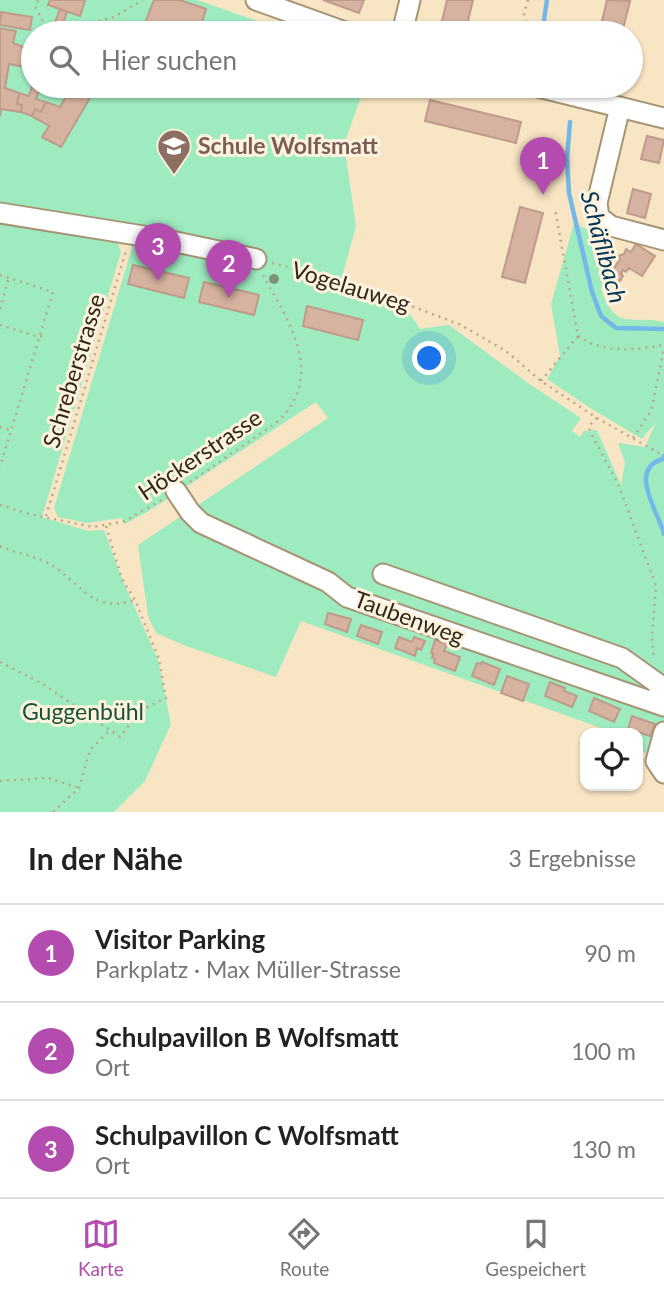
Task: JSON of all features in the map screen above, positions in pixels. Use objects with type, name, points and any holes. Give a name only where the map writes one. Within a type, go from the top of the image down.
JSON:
[{"type":"street","points":[[256,0],[315,21]]},
{"type":"street","points":[[405,21],[410,0]]},
{"type":"street","points":[[583,98],[664,118]]},
{"type":"street","points":[[620,107],[597,203],[599,217],[611,226],[664,240]]},
{"type":"street","points":[[0,213],[130,234],[256,259]]},
{"type":"street","name":"Taubenweg","points":[[176,491],[201,523],[328,582],[347,597],[662,697]]},
{"type":"street","points":[[383,574],[622,658],[662,697]]},
{"type":"street","points":[[664,732],[656,761],[664,773]]},
{"type":"path","points":[[38,0],[36,8],[43,21]]},
{"type":"path","points":[[100,21],[114,17],[143,0]]},
{"type":"path","points":[[526,21],[524,14],[528,0]]},
{"type":"path","points":[[541,381],[578,336],[555,209]]},
{"type":"path","name":"Schreberstrasse","points":[[46,516],[130,234]]},
{"type":"path","name":"Vogelauweg","points":[[256,259],[308,272],[461,325],[506,351],[541,381],[597,418],[664,456]]},
{"type":"path","name":"Höckerstrasse","points":[[0,505],[84,526],[106,526],[125,521],[176,491],[284,416],[298,391],[301,378],[300,350],[256,259]]},
{"type":"path","points":[[0,275],[53,292],[0,467]]},
{"type":"path","points":[[0,309],[9,277]]},
{"type":"path","points":[[0,325],[41,337]]},
{"type":"path","points":[[578,336],[601,347],[639,350],[664,347],[651,411],[633,438]]},
{"type":"path","points":[[597,418],[589,426],[590,431],[619,486],[656,586],[652,637],[662,697]]},
{"type":"path","points":[[0,427],[12,431]]},
{"type":"path","points":[[0,662],[43,684],[120,737],[141,710],[166,698],[159,659],[135,600],[122,579],[106,526]]},
{"type":"path","points":[[0,546],[46,562],[61,571],[74,585],[107,605],[135,600]]},
{"type":"path","points":[[53,812],[79,788],[90,750],[110,730]]},
{"type":"path","points":[[0,781],[48,778],[79,788]]},
{"type":"green space","points":[[0,0],[197,0],[257,21],[21,21],[21,98],[361,98],[344,144],[356,226],[342,277],[345,289],[408,311],[420,329],[449,325],[581,418],[572,431],[580,437],[584,431],[597,430],[621,485],[625,462],[618,443],[645,447],[656,422],[642,439],[547,379],[560,356],[551,304],[574,223],[598,235],[598,266],[604,281],[601,289],[613,312],[625,319],[664,322],[664,766],[643,751],[643,728],[601,728],[301,621],[276,677],[156,633],[148,616],[138,545],[328,418],[316,402],[125,524],[122,518],[87,523],[58,517],[54,508],[137,231],[0,208]]},
{"type":"green space","name":"Guggenbühl","points":[[0,221],[117,241],[121,252],[42,517],[88,531],[104,530],[122,579],[158,660],[171,724],[145,781],[114,812],[0,812]]},
{"type":"building","points":[[50,0],[85,1],[80,16],[48,5]]},
{"type":"building","points":[[154,0],[180,0],[206,9],[202,21],[146,21]]},
{"type":"building","points":[[323,0],[364,0],[359,13]]},
{"type":"building","points":[[447,0],[473,0],[468,21],[442,21]]},
{"type":"building","points":[[607,0],[630,1],[625,21],[602,21]]},
{"type":"building","points":[[60,9],[67,12],[64,21],[56,21]]},
{"type":"building","points":[[1,12],[32,17],[31,21],[21,21],[21,28],[0,25]]},
{"type":"building","points":[[0,28],[16,31],[13,43],[21,46],[21,66],[9,64],[5,88],[19,93],[17,104],[22,105],[21,112],[1,109],[0,116]]},
{"type":"building","points":[[19,93],[21,98],[36,98],[46,102],[41,112],[35,109],[32,116],[21,112],[22,105],[17,104]]},
{"type":"building","points":[[65,98],[90,98],[61,147],[42,137],[49,126],[32,116],[35,109],[41,112],[46,102],[60,107]]},
{"type":"building","points":[[430,100],[521,122],[516,143],[425,121]]},
{"type":"building","points":[[647,136],[664,140],[659,163],[641,159]]},
{"type":"building","points":[[633,189],[651,194],[645,218],[627,213]]},
{"type":"building","points":[[520,207],[543,213],[525,283],[502,277]]},
{"type":"building","points":[[636,244],[655,256],[642,276],[629,268],[626,272],[623,270],[620,281],[610,274],[620,259],[618,256],[624,254],[626,249],[631,252]]},
{"type":"building","points":[[133,265],[189,278],[184,298],[128,284]]},
{"type":"building","points":[[204,282],[259,295],[254,315],[199,302]]},
{"type":"building","points":[[307,306],[363,320],[358,340],[303,326]]},
{"type":"building","points":[[328,613],[351,619],[347,632],[325,624]]},
{"type":"building","points":[[361,625],[382,632],[378,644],[357,636]]},
{"type":"building","points":[[399,637],[412,642],[414,637],[425,641],[421,650],[417,648],[415,656],[395,648]]},
{"type":"building","points":[[435,640],[447,644],[444,651],[460,657],[455,671],[434,663],[435,659],[431,653]]},
{"type":"building","points":[[482,662],[500,669],[494,685],[472,676],[477,663]]},
{"type":"building","points":[[507,676],[529,684],[523,701],[501,693]]},
{"type":"building","points":[[550,682],[577,696],[572,707],[545,696]]},
{"type":"building","points":[[594,698],[620,709],[614,722],[589,711]]},
{"type":"building","points":[[632,716],[655,724],[650,736],[643,734],[643,728],[628,728]]},
{"type":"waterway","name":"Schäflibach","points":[[544,21],[547,0]]},
{"type":"waterway","name":"Schäflibach","points":[[570,122],[567,159],[569,193],[592,292],[601,316],[616,328],[664,329]]},
{"type":"waterway","name":"Schäflibach","points":[[664,456],[652,464],[646,481],[664,534]]},
{"type":"place","name":"Schule Wolfsmatt","points":[[174,176]]},
{"type":"place","name":"Visitor Parking","points":[[543,195]]},
{"type":"place","name":"Schulpavillon C Wolfsmatt","points":[[158,281]]},
{"type":"place","name":"Schulpavillon B Wolfsmatt","points":[[229,298]]}]
